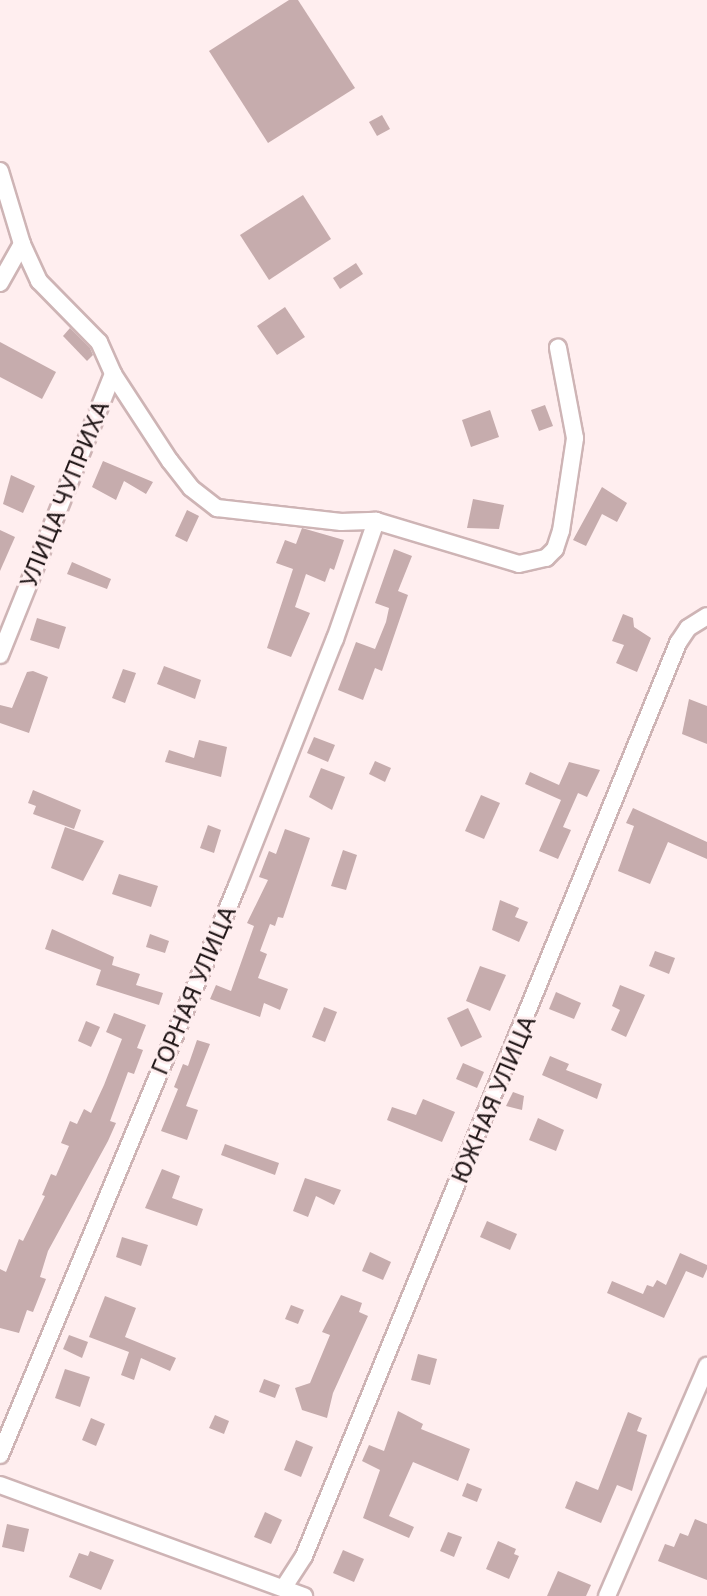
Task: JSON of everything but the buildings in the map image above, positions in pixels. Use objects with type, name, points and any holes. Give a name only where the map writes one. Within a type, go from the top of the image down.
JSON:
[{"type":"street","points":[[0,171],[22,244],[39,281],[99,342],[113,374],[170,461],[208,504],[341,522],[376,520],[519,564],[551,554],[561,531],[575,438],[558,348]]},
{"type":"street","points":[[0,283],[22,244]]},
{"type":"street","name":"УЛИЦА ЧУПРИХА","points":[[0,655],[113,374]]},
{"type":"street","name":"ГОРНАЯ УЛИЦА","points":[[0,1455],[237,886],[335,639],[376,520]]},
{"type":"street","name":"ЮЖНАЯ УЛИЦА","points":[[276,1588],[304,1556],[599,845],[678,643],[688,628],[707,616]]},
{"type":"street","points":[[607,1596],[707,1366]]},
{"type":"street","points":[[0,1485],[304,1596]]}]
